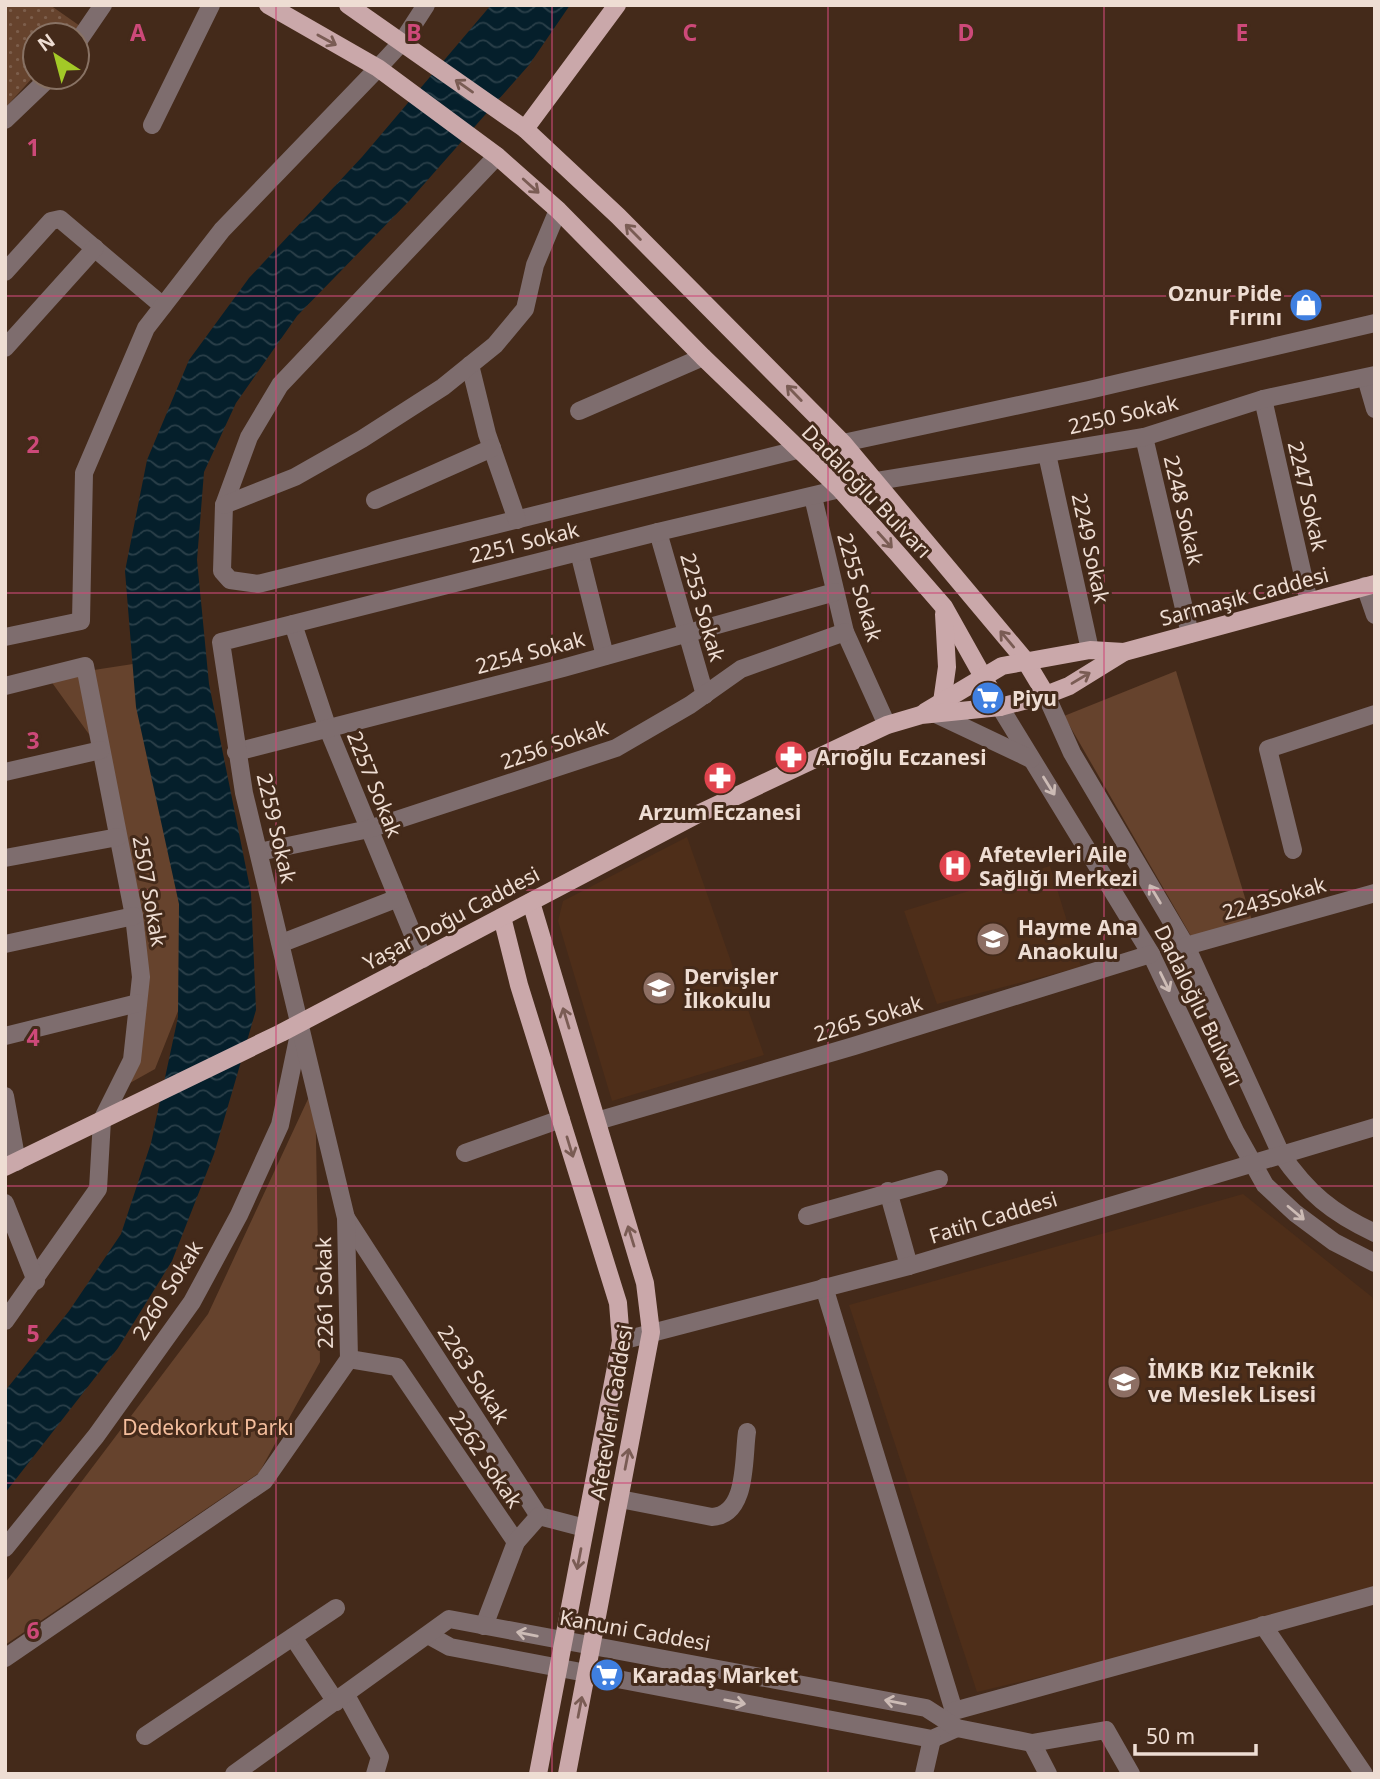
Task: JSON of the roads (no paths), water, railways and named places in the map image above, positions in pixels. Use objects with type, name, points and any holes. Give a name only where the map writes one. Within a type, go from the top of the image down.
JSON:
[{"type":"main road","name":"Dadaloğlu Bulvarı","points":[[268,5],[378,68],[497,156],[558,210],[702,357],[840,489],[944,607],[1000,707]]},
{"type":"main road","name":"Dadaloğlu Bulvarı","points":[[348,5],[525,130],[618,216],[843,443],[877,481],[1025,660],[1045,695]]},
{"type":"main road","points":[[525,130],[617,5]]},
{"type":"main road","name":"Sarmaşık Caddesi","points":[[1125,652],[1370,585]]},
{"type":"main road","points":[[933,710],[947,667],[944,607]]},
{"type":"main road","points":[[933,710],[1002,666],[1090,650],[1125,652]]},
{"type":"main road","points":[[933,710],[1000,707],[1045,695],[1069,686],[1125,652]]},
{"type":"main road","name":"Yaşar Doğu Caddesi","points":[[11,1164],[301,1022],[696,815],[887,725],[933,710]]},
{"type":"main road","name":"Afetevleri Caddesi","points":[[531,902],[645,1283],[651,1332],[567,1774]]},
{"type":"main road","name":"Afetevleri Caddesi","points":[[502,917],[519,985],[618,1303],[621,1340],[538,1774]]},
{"type":"street","points":[[91,23],[103,5]]},
{"type":"street","points":[[152,125],[211,5]]},
{"type":"street","points":[[5,637],[81,621],[84,473],[146,328],[222,230],[402,42],[426,5]]},
{"type":"street","points":[[5,120],[35,91]]},
{"type":"street","points":[[497,156],[280,384],[249,437],[225,505],[222,571],[230,580],[258,584],[797,450]]},
{"type":"street","points":[[225,505],[295,477],[362,439],[443,387],[495,345],[525,309],[535,265],[558,210]]},
{"type":"street","points":[[5,272],[51,221],[60,219],[163,306]]},
{"type":"street","points":[[5,348],[95,248]]},
{"type":"street","points":[[843,443],[1089,390],[1375,323]]},
{"type":"street","points":[[579,411],[702,357]]},
{"type":"street","points":[[470,365],[492,448],[517,520]]},
{"type":"street","points":[[1370,376],[1375,409]]},
{"type":"street","name":"2250 Sokak","points":[[877,481],[1144,437],[1262,400],[1370,376]]},
{"type":"street","name":"2247 Sokak","points":[[1262,400],[1309,602]]},
{"type":"street","name":"2248 Sokak","points":[[1144,437],[1190,634]]},
{"type":"street","points":[[375,500],[492,448]]},
{"type":"street","name":"2249 Sokak","points":[[1047,454],[1090,650]]},
{"type":"street","name":"2251 Sokak","points":[[220,642],[658,531],[840,489]]},
{"type":"street","name":"2255 Sokak","points":[[813,497],[845,632],[887,725]]},
{"type":"street","name":"2253 Sokak","points":[[658,531],[705,695]]},
{"type":"street","points":[[579,552],[605,656]]},
{"type":"street","points":[[1370,585],[1375,615]]},
{"type":"street","name":"2254 Sokak","points":[[236,752],[605,656],[835,592]]},
{"type":"street","name":"2257 Sokak","points":[[293,624],[328,729],[423,959]]},
{"type":"street","name":"2256 Sokak","points":[[259,852],[369,829],[616,748],[705,695],[741,669],[845,632]]},
{"type":"street","name":"2259 Sokak","points":[[220,642],[236,752],[301,1022]]},
{"type":"street","name":"2507 Sokak","points":[[5,686],[85,666],[134,916],[141,977],[132,1060],[102,1120]]},
{"type":"street","name":"Dadaloğlu Bulvarı","points":[[1045,695],[1072,752],[1186,946],[1281,1154],[1295,1175],[1338,1215],[1375,1233]]},
{"type":"street","name":"Dadaloğlu Bulvarı","points":[[1000,707],[1151,954],[1265,1185],[1294,1213],[1334,1242],[1375,1263]]},
{"type":"street","points":[[933,710],[1032,759]]},
{"type":"street","points":[[1293,850],[1268,749],[1375,714]]},
{"type":"street","points":[[5,772],[102,750]]},
{"type":"street","points":[[5,858],[118,837]]},
{"type":"street","name":"2243Sokak","points":[[1186,946],[1375,893]]},
{"type":"street","points":[[282,943],[398,898]]},
{"type":"street","points":[[5,944],[134,916]]},
{"type":"street","name":"2265 Sokak","points":[[597,1121],[855,1046],[1151,954]]},
{"type":"street","points":[[5,1035],[138,1003]]},
{"type":"street","name":"2261 Sokak","points":[[5,1658],[264,1481],[349,1359],[345,1217],[301,1022]]},
{"type":"street","name":"2260 Sokak","points":[[5,1548],[96,1436],[192,1302],[239,1215],[280,1125],[301,1022]]},
{"type":"street","points":[[5,1096],[11,1164]]},
{"type":"street","points":[[465,1153],[561,1119]]},
{"type":"street","points":[[5,1321],[36,1281],[98,1189],[102,1120]]},
{"type":"street","name":"Fatih Caddesi","points":[[621,1340],[909,1266],[1375,1127]]},
{"type":"street","points":[[807,1216],[888,1191],[939,1179]]},
{"type":"street","points":[[888,1191],[909,1266]]},
{"type":"street","points":[[5,1203],[36,1281]]},
{"type":"street","name":"2263 Sokak","points":[[345,1217],[539,1516]]},
{"type":"street","points":[[824,1287],[952,1719]]},
{"type":"street","name":"2262 Sokak","points":[[349,1359],[397,1367],[516,1542],[484,1626]]},
{"type":"street","points":[[620,1499],[712,1517],[724,1515],[738,1500],[747,1432]]},
{"type":"street","points":[[516,1542],[539,1516],[585,1528]]},
{"type":"street","points":[[924,1774],[932,1739],[952,1719],[1263,1625],[1375,1595]]},
{"type":"street","points":[[145,1736],[336,1608]]},
{"type":"street","name":"Kanuni Caddesi","points":[[234,1774],[430,1636],[449,1619],[926,1708],[952,1719],[1032,1743],[1106,1730],[1131,1774]]},
{"type":"street","points":[[1263,1625],[1364,1774]]},
{"type":"street","points":[[430,1636],[450,1647],[932,1739]]},
{"type":"street","points":[[293,1637],[341,1699],[380,1757],[375,1774]]},
{"type":"street","points":[[1032,1743],[1048,1774]]},
{"type":"water","points":[[491,5],[570,5],[529,65],[410,200],[297,316],[236,403],[204,472],[197,560],[209,684],[251,893],[256,1010],[214,1154],[172,1261],[118,1348],[5,1493],[5,1391],[69,1311],[121,1234],[151,1143],[178,1017],[179,904],[136,707],[125,571],[147,460],[189,360],[249,278],[362,157]]},
{"type":"place","name":"Oznur Pide Fırını","points":[[1306,305]]},
{"type":"place","name":"Piyu","points":[[988,698]]},
{"type":"place","name":"Arıoğlu Eczanesi","points":[[791,757]]},
{"type":"place","name":"Arzum Eczanesi","points":[[720,778]]},
{"type":"place","name":"Afetevleri Aile Sağlığı Merkezi","points":[[955,866]]},
{"type":"place","name":"Hayme Ana Anaokulu","points":[[993,939]]},
{"type":"place","name":"Dervişler İlkokulu","points":[[659,988]]},
{"type":"place","name":"İMKB Kız Teknik ve Meslek Lisesi","points":[[1124,1382]]},
{"type":"place","name":"Karadaş Market","points":[[607,1675]]},
{"type":"park label","name":"Dedekorkut Parkı","points":[[208,1427]]}]
